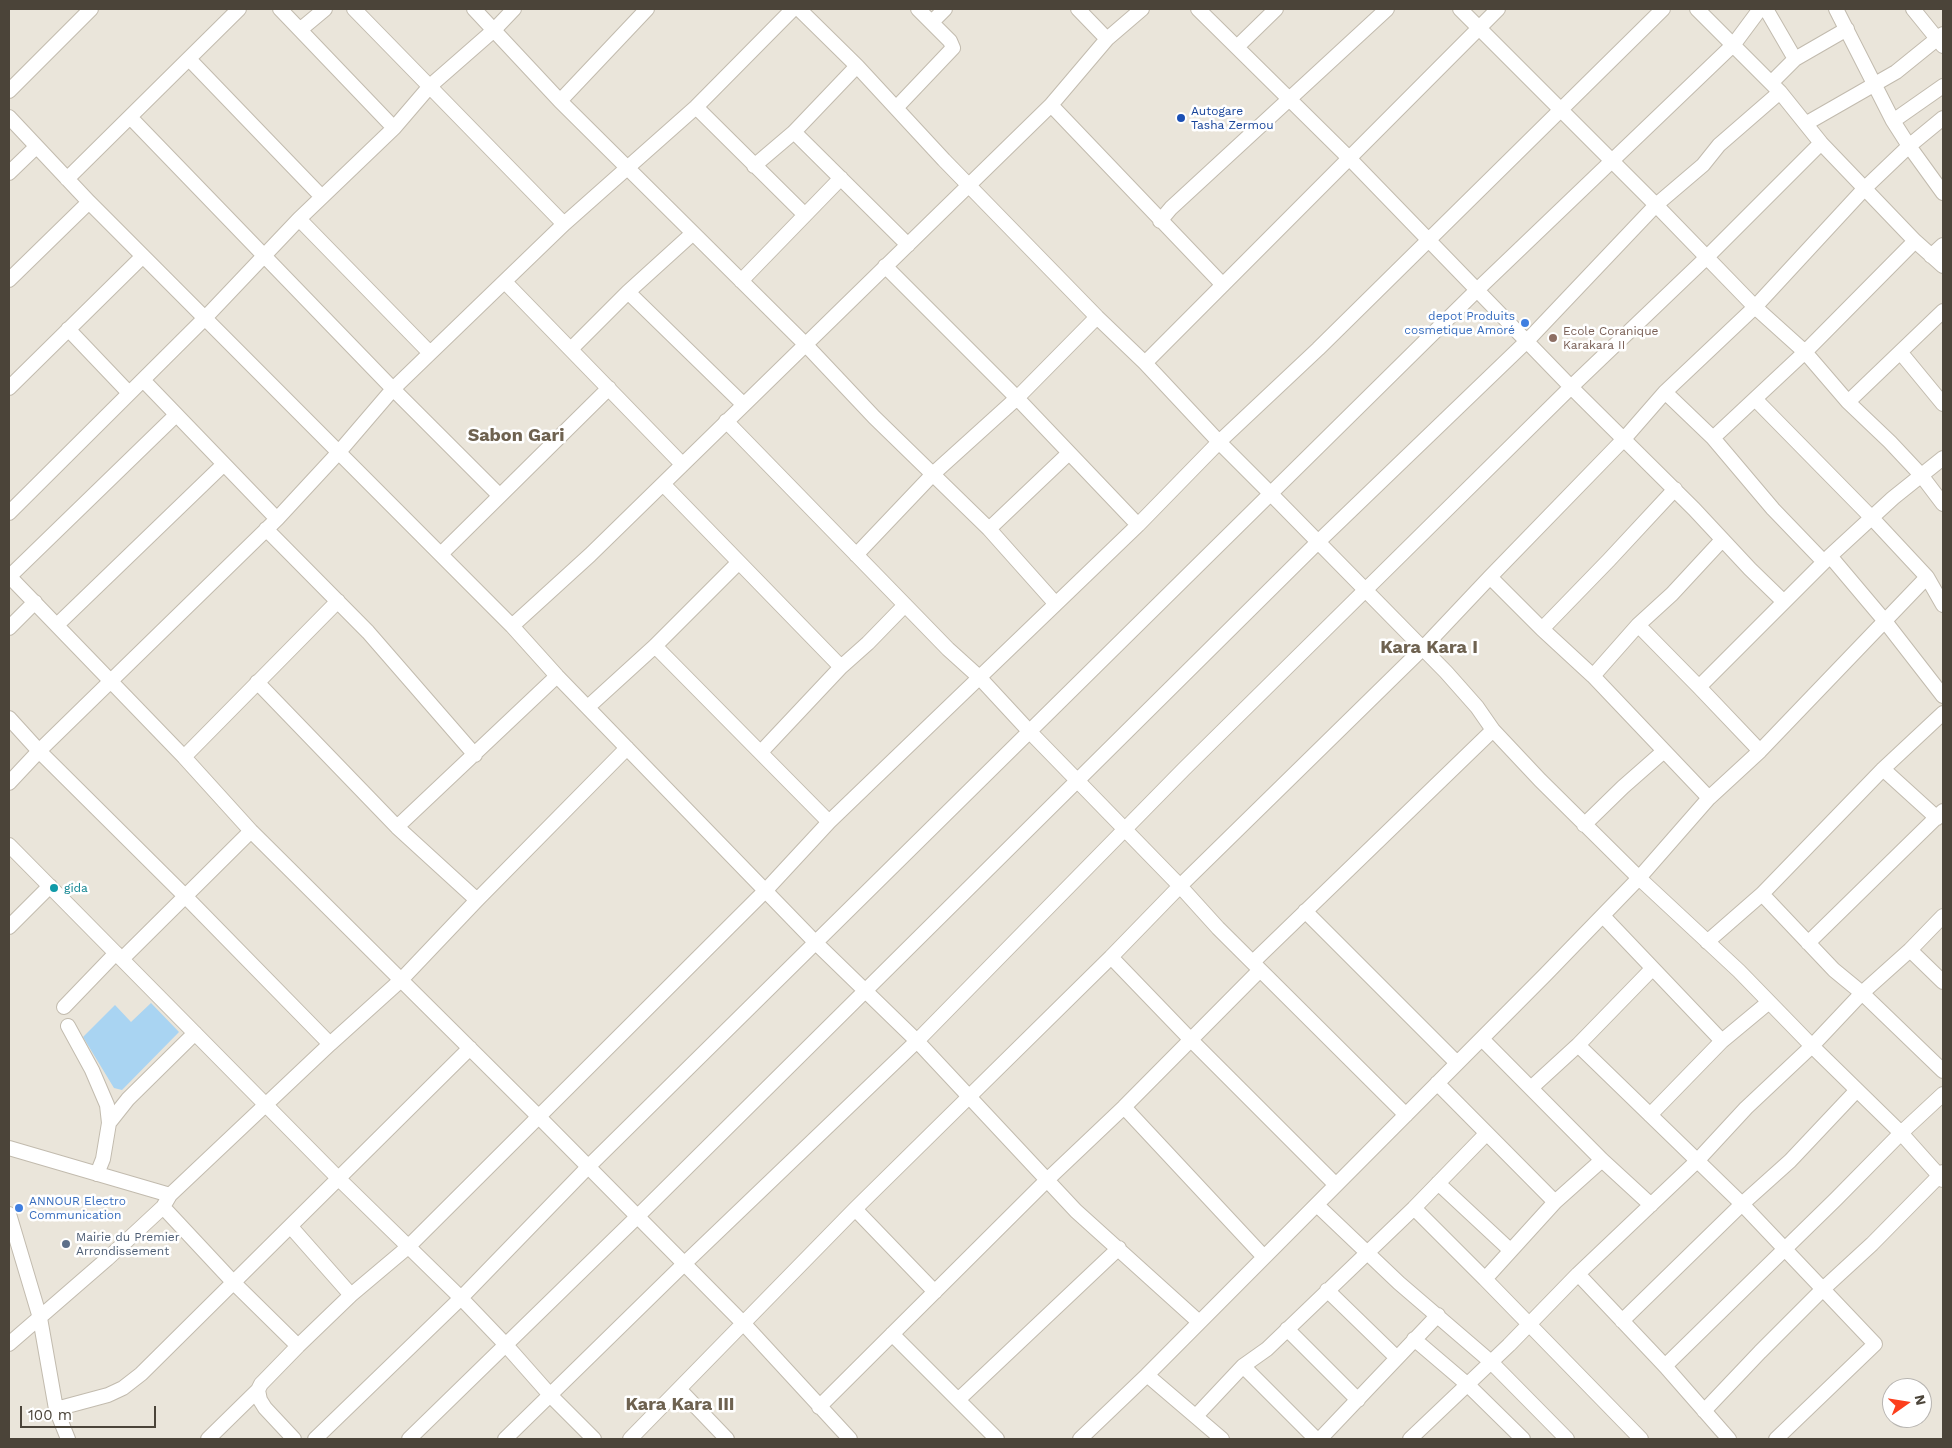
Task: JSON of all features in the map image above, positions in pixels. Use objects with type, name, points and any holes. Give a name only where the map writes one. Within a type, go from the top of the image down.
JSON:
[{"type":"street","points":[[9,91],[91,9]]},
{"type":"street","points":[[67,179],[239,9]]},
{"type":"street","points":[[280,9],[394,128]]},
{"type":"street","points":[[301,29],[325,9]]},
{"type":"street","points":[[354,9],[564,224]]},
{"type":"street","points":[[474,9],[560,101],[806,345],[874,417],[934,473],[989,529],[1055,603]]},
{"type":"street","points":[[9,513],[205,318],[322,197],[394,128],[430,86],[494,30],[514,9]]},
{"type":"street","points":[[560,101],[647,9]]},
{"type":"street","points":[[9,784],[39,752],[272,524],[339,452],[393,389],[564,224],[696,107],[793,9]]},
{"type":"street","points":[[799,9],[857,66],[969,185],[1097,317],[1145,363],[1218,442],[1422,649],[1477,708],[1493,730],[1584,824],[1739,971],[1942,1176],[1823,1289],[1704,1411]]},
{"type":"street","points":[[896,108],[953,48],[950,41],[918,9]]},
{"type":"street","points":[[932,22],[945,9]]},
{"type":"street","points":[[1078,9],[1107,39]]},
{"type":"street","points":[[512,626],[590,555],[743,404],[806,345],[1051,105],[1107,39],[1142,9]]},
{"type":"street","points":[[1198,9],[1429,239],[1571,387],[1675,489],[1722,540],[1784,602]]},
{"type":"street","points":[[1237,46],[1276,9]]},
{"type":"street","points":[[1160,221],[1171,208],[1387,9]]},
{"type":"street","points":[[1460,9],[1755,307],[1804,352],[1848,402],[1890,442],[1943,504]]},
{"type":"street","points":[[1145,363],[1350,160],[1498,9]]},
{"type":"street","points":[[208,1439],[350,1295],[408,1247],[766,890],[829,822],[1138,525],[1218,442],[1318,349],[1663,9]]},
{"type":"street","points":[[1697,9],[1776,87],[1807,123],[1821,143],[1915,241],[1943,266]]},
{"type":"street","points":[[315,1439],[461,1298],[589,1166],[1477,290],[1734,44],[1760,9]]},
{"type":"street","points":[[1766,9],[1796,59]]},
{"type":"street","points":[[1836,9],[1893,121],[1943,192]]},
{"type":"street","points":[[1807,123],[1896,72],[1941,40],[1913,9]]},
{"type":"street","points":[[409,1439],[638,1216],[1318,542],[1527,341],[1656,205],[1703,165],[1776,87],[1796,59],[1847,29]]},
{"type":"street","points":[[188,59],[322,197]]},
{"type":"street","points":[[754,166],[794,132],[857,66]]},
{"type":"street","points":[[1893,121],[1943,86]]},
{"type":"street","points":[[1051,105],[1223,285]]},
{"type":"street","points":[[696,107],[806,215]]},
{"type":"street","points":[[9,117],[89,202],[512,626],[557,676],[816,943],[917,1041],[1076,1211],[1199,1322]]},
{"type":"street","points":[[130,117],[393,389],[499,495]]},
{"type":"street","points":[[630,1439],[855,1209],[1422,649],[1490,576],[1624,439],[1664,392],[1755,307],[1865,188],[1909,146],[1943,118]]},
{"type":"street","points":[[794,132],[908,245]]},
{"type":"street","points":[[504,1439],[917,1041],[1125,829],[1571,387],[1706,258],[1821,143]]},
{"type":"street","points":[[9,174],[36,146]]},
{"type":"street","points":[[742,281],[841,178]]},
{"type":"street","points":[[9,280],[89,202]]},
{"type":"street","points":[[299,220],[430,353]]},
{"type":"street","points":[[571,349],[628,292],[692,234]]},
{"type":"street","points":[[1713,438],[1756,400],[1915,241]]},
{"type":"street","points":[[1931,256],[1943,245]]},
{"type":"street","points":[[9,388],[143,256]]},
{"type":"street","points":[[885,266],[1017,398],[1138,525]]},
{"type":"street","points":[[505,282],[682,464]]},
{"type":"street","points":[[628,292],[743,404]]},
{"type":"street","points":[[1848,402],[1943,311]]},
{"type":"street","points":[[856,555],[934,473],[1017,398],[1097,317]]},
{"type":"street","points":[[68,330],[128,393]]},
{"type":"street","points":[[1900,353],[1940,394]]},
{"type":"street","points":[[143,380],[224,464],[338,601],[368,632],[475,755]]},
{"type":"street","points":[[441,554],[609,388]]},
{"type":"street","points":[[1664,392],[1713,438],[1773,509],[1827,559],[1884,620],[1943,696]]},
{"type":"street","points":[[1756,400],[1872,518],[1927,578],[1943,604]]},
{"type":"street","points":[[176,415],[9,576],[184,757],[251,831],[589,1166],[744,1324],[850,1439]]},
{"type":"street","points":[[726,421],[905,605],[979,677],[1218,928],[1406,1115]]},
{"type":"street","points":[[989,529],[1069,453]]},
{"type":"street","points":[[1699,686],[1827,559],[1920,475],[1943,458]]},
{"type":"street","points":[[57,625],[224,464]]},
{"type":"street","points":[[663,484],[841,667]]},
{"type":"street","points":[[1542,629],[1675,489]]},
{"type":"street","points":[[1593,676],[1638,626],[1672,594],[1722,540]]},
{"type":"street","points":[[588,707],[655,646],[738,562]]},
{"type":"street","points":[[1490,576],[1542,629],[1593,676],[1709,798]]},
{"type":"street","points":[[1080,1439],[1147,1375],[1317,1205],[1603,916],[1709,798],[1760,751],[1820,690],[1884,620],[1927,578]]},
{"type":"street","points":[[184,757],[338,601]]},
{"type":"street","points":[[9,628],[35,602]]},
{"type":"street","points":[[761,752],[841,667],[868,643],[905,605]]},
{"type":"street","points":[[1638,626],[1699,686],[1760,751]]},
{"type":"street","points":[[655,646],[696,690],[761,752],[829,822]]},
{"type":"street","points":[[397,827],[557,676]]},
{"type":"street","points":[[257,682],[397,827],[477,900]]},
{"type":"street","points":[[1707,942],[1762,894],[1883,769],[1943,713]]},
{"type":"street","points":[[9,718],[39,752],[185,896],[330,1044]]},
{"type":"street","points":[[819,1407],[1191,1040],[1305,911],[1493,730]]},
{"type":"street","points":[[9,1344],[40,1318],[167,1201],[330,1044],[401,980],[627,748]]},
{"type":"street","points":[[1584,824],[1664,752]]},
{"type":"street","points":[[1808,942],[1940,814],[1883,769]]},
{"type":"street","points":[[64,1007],[185,896],[251,831]]},
{"type":"street","points":[[9,845],[338,1179],[461,1298],[505,1344],[550,1396],[594,1439]]},
{"type":"street","points":[[9,927],[50,886]]},
{"type":"street","points":[[1762,894],[1834,970],[1942,1066]]},
{"type":"street","points":[[1305,911],[1457,1063]]},
{"type":"street","points":[[1603,916],[1722,1041]]},
{"type":"street","points":[[1410,1439],[1529,1326],[1578,1274],[1697,1161],[1746,1108],[1812,1046],[1862,993],[1910,950],[1943,916]]},
{"type":"street","points":[[1910,950],[1943,982]]},
{"type":"street","points":[[1111,957],[1336,1185]]},
{"type":"street","points":[[1531,1088],[1578,1045],[1652,969]]},
{"type":"street","points":[[1650,1115],[1722,1041],[1769,1002]]},
{"type":"street","points":[[68,1026],[92,1070],[107,1105],[109,1123],[103,1159],[96,1174]]},
{"type":"street","points":[[109,1123],[128,1099],[195,1033]]},
{"type":"street","points":[[1482,1039],[1602,1160],[1651,1205]]},
{"type":"street","points":[[1578,1045],[1742,1204],[1875,1344],[1776,1439]]},
{"type":"street","points":[[56,1409],[108,1395],[123,1388],[141,1374],[470,1048]]},
{"type":"street","points":[[1437,1083],[1555,1202]]},
{"type":"street","points":[[1622,1321],[1790,1160],[1857,1090]]},
{"type":"street","points":[[1665,1366],[1943,1094]]},
{"type":"street","points":[[1124,1107],[1264,1257]]},
{"type":"street","points":[[1196,1416],[1243,1366],[1267,1349],[1367,1251],[1414,1208],[1486,1134]]},
{"type":"street","points":[[9,1148],[96,1174],[167,1201],[234,1283],[298,1346]]},
{"type":"street","points":[[1485,1279],[1555,1202],[1602,1160]]},
{"type":"street","points":[[1438,1183],[1510,1250]]},
{"type":"street","points":[[1317,1205],[1399,1283],[1491,1362],[1567,1439]]},
{"type":"street","points":[[1414,1208],[1641,1439]]},
{"type":"street","points":[[855,1209],[935,1292]]},
{"type":"street","points":[[9,1214],[12,1240],[40,1318],[56,1409],[68,1439]]},
{"type":"street","points":[[291,1227],[350,1295]]},
{"type":"street","points":[[958,1400],[1119,1248]]},
{"type":"street","points":[[1578,1274],[1665,1366],[1729,1439]]},
{"type":"street","points":[[1327,1290],[1398,1358]]},
{"type":"street","points":[[1320,1439],[1438,1315]]},
{"type":"street","points":[[1287,1329],[1358,1400]]},
{"type":"street","points":[[892,1334],[997,1439]]},
{"type":"street","points":[[1414,1339],[1468,1385],[1522,1439]]},
{"type":"street","points":[[1243,1366],[1316,1439]]},
{"type":"street","points":[[1147,1375],[1222,1439]]},
{"type":"street","points":[[679,1389],[727,1439]]},
{"type":"street","points":[[258,1390],[260,1400],[265,1408],[294,1439]]},
{"type":"shaded area","points":[[9,9],[1943,9],[1943,1439],[9,1439]]},
{"type":"water","points":[[151,1003],[179,1032],[122,1090],[114,1088],[83,1037],[115,1005],[131,1022]]},
{"type":"place","name":"Autogare Tasha Zermou","points":[[1181,118]]},
{"type":"place","name":"depot Produits cosmetique Amoré","points":[[1525,323]]},
{"type":"place","name":"Ecole Coranique Karakara II","points":[[1553,338]]},
{"type":"place","name":"gida","points":[[54,888]]},
{"type":"place","name":"ANNOUR Electro Communication","points":[[19,1208]]},
{"type":"place","name":"Mairie du Premier Arrondissement","points":[[66,1244]]},
{"type":"district","name":"Sabon Gari","points":[[516,436]]},
{"type":"district","name":"Kara Kara I","points":[[1429,648]]},
{"type":"district","name":"Kara Kara III","points":[[680,1405]]}]
